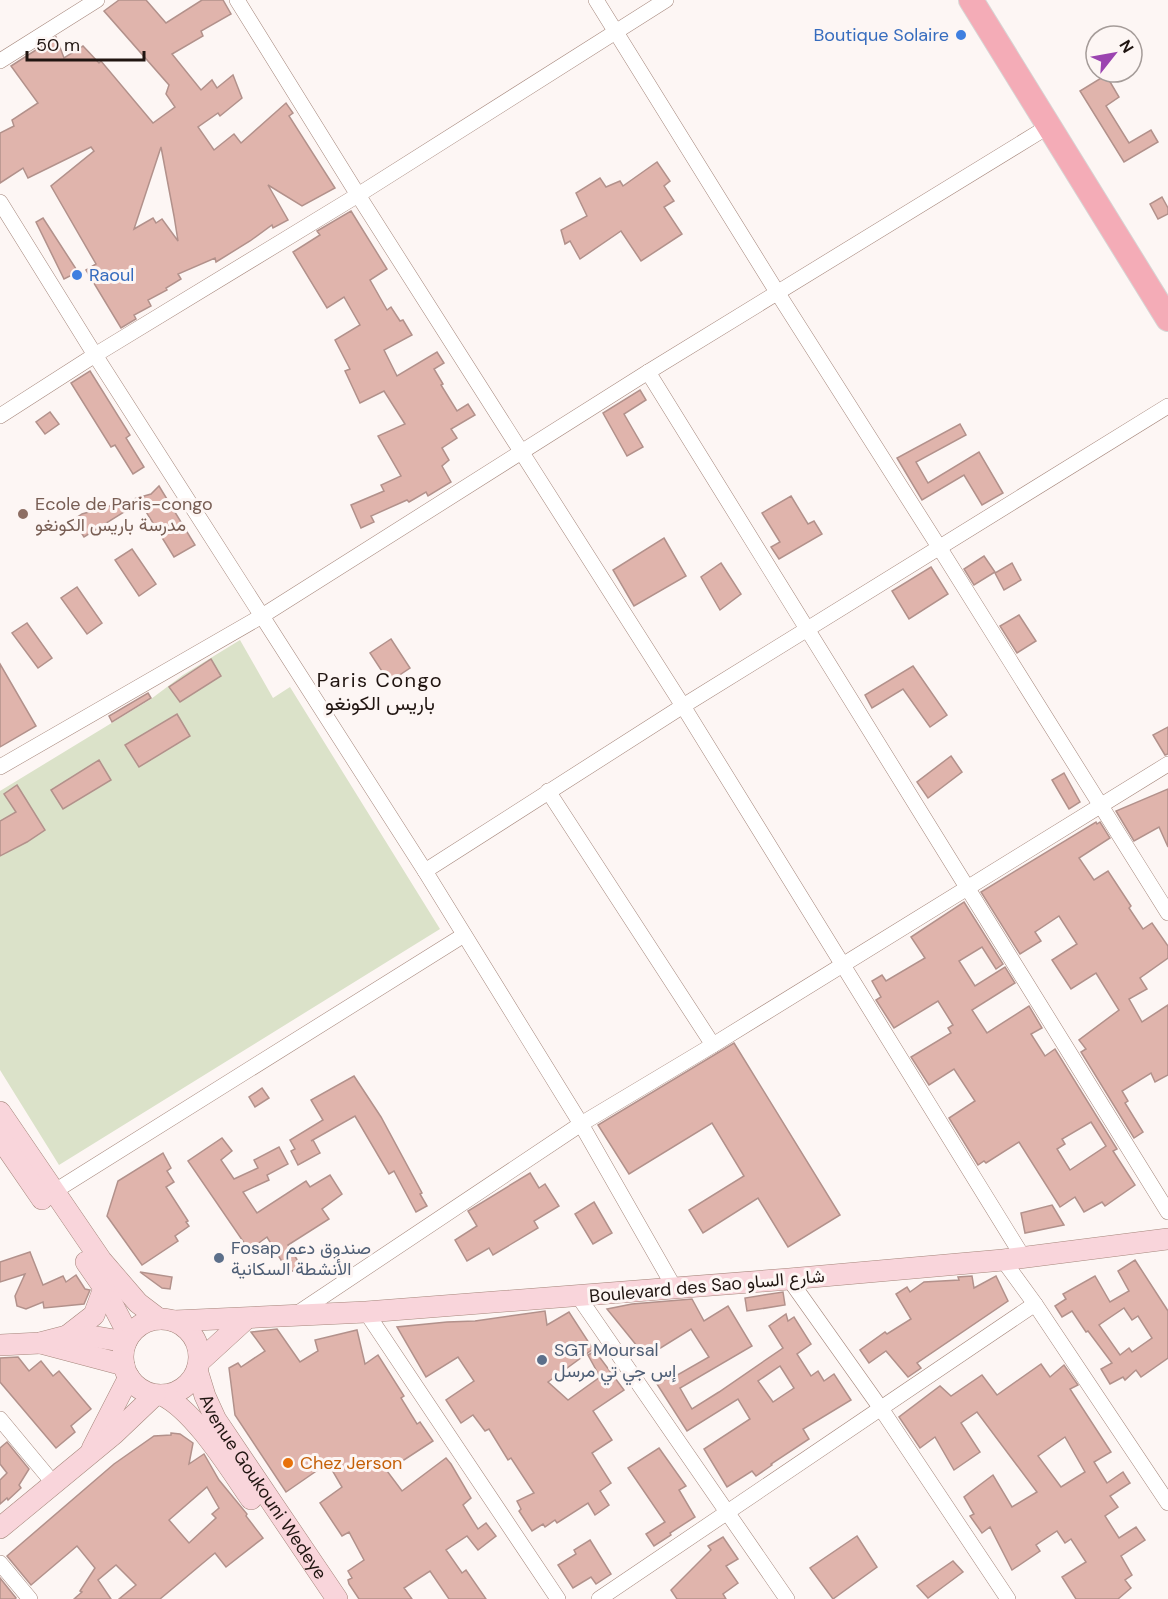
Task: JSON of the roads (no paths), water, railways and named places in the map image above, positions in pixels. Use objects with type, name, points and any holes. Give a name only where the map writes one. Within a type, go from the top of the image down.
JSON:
[{"type":"main road","points":[[971,0],[1168,319]]},
{"type":"main road","points":[[990,0],[1168,288]]},
{"type":"street","points":[[0,61],[97,0]]},
{"type":"street","points":[[237,0],[520,452],[683,706],[841,965],[1013,1259],[1035,1304],[1168,1503]]},
{"type":"street","points":[[596,0],[1168,913]]},
{"type":"street","points":[[0,416],[95,355],[358,195],[666,0]]},
{"type":"street","points":[[0,767],[262,616],[648,372],[1048,126]]},
{"type":"street","points":[[0,202],[464,935],[581,1124],[675,1287]]},
{"type":"street","points":[[648,372],[1168,1212]]},
{"type":"street","points":[[424,871],[683,706],[1168,406]]},
{"type":"street","points":[[292,1317],[581,1124],[1168,764]]},
{"type":"street","points":[[548,791],[713,1045]]},
{"type":"street","points":[[48,1195],[464,935]]},
{"type":"street","points":[[0,1112],[104,1288],[128,1339]]},
{"type":"street","points":[[0,1138],[138,1303],[185,1328],[194,1337],[199,1349],[198,1366]]},
{"type":"street","name":"Boulevard des Sao شارع الساو","points":[[167,1320],[292,1317],[579,1296],[1013,1259],[1168,1239]]},
{"type":"street","points":[[789,1279],[882,1410],[1008,1599]]},
{"type":"street","points":[[67,1336],[94,1315],[104,1288]]},
{"type":"street","points":[[579,1296],[787,1599]]},
{"type":"street","points":[[600,1599],[882,1410],[1035,1304]]},
{"type":"street","points":[[366,1312],[558,1599]]},
{"type":"street","points":[[0,1528],[159,1395],[180,1391],[188,1385],[198,1366],[246,1319]]},
{"type":"street","points":[[159,1395],[136,1386],[126,1371],[123,1353],[128,1339],[142,1324],[167,1320]]},
{"type":"street","points":[[0,1345],[40,1342],[67,1336],[128,1339]]},
{"type":"street","points":[[40,1342],[126,1371]]},
{"type":"street","name":"Avenue Goukouni Wedeye","points":[[198,1366],[205,1396],[216,1420],[337,1599]]},
{"type":"street","points":[[90,1452],[126,1371]]},
{"type":"street","name":"Avenue Goukouni Wedeye","points":[[159,1395],[171,1399],[199,1427],[320,1599]]},
{"type":"street","points":[[0,1419],[54,1484]]},
{"type":"street","points":[[0,1563],[30,1599]]},
{"type":"place","name":"Boutique Solaire","points":[[961,35]]},
{"type":"place","name":"Raoul","points":[[77,275]]},
{"type":"place","name":"Ecole de Paris-congo مدرسة باريس الكونغو","points":[[23,514]]},
{"type":"place","name":"Fosap صندوق دعم الأنشطة السكانية","points":[[219,1258]]},
{"type":"place","name":"SGT Moursal إس جي تي مرسل","points":[[542,1360]]},
{"type":"place","name":"Chez Jerson","points":[[288,1463]]},
{"type":"district","name":"Paris Congo باريس الكونغو","points":[[380,692]]}]
